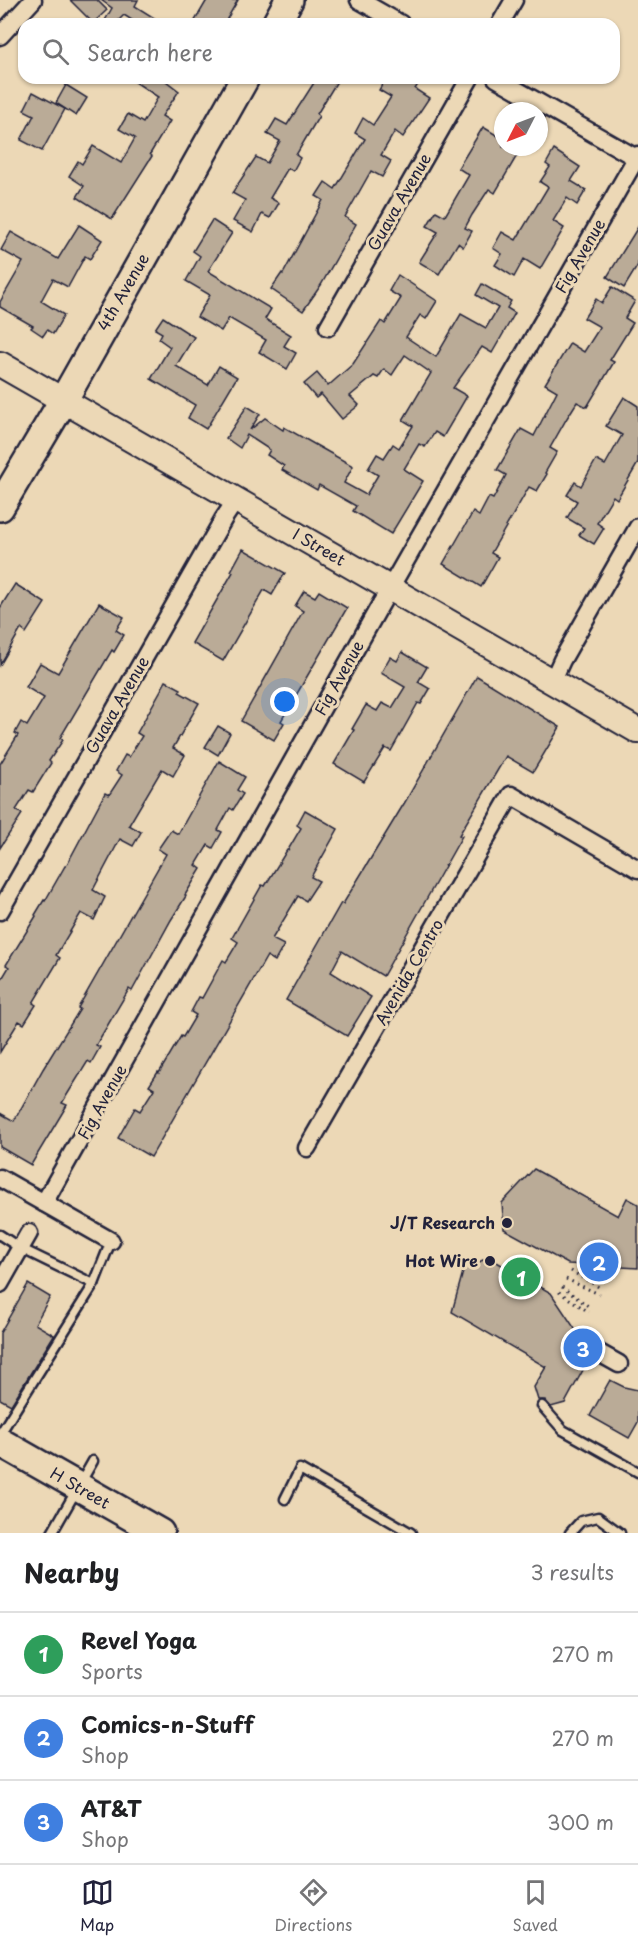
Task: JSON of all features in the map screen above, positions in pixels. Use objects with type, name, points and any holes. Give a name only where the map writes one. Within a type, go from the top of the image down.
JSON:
[{"type":"main road","points":[[279,18],[289,0]]},
{"type":"main road","name":"4th Avenue","points":[[0,507],[63,401],[93,344],[242,84]]},
{"type":"main road","name":"H Street","points":[[0,1442],[160,1533]]},
{"type":"street","points":[[0,36],[33,0]]},
{"type":"street","points":[[359,0],[390,18]]},
{"type":"street","points":[[504,18],[514,0]]},
{"type":"street","name":"Guava Avenue","points":[[328,327],[467,84]]},
{"type":"street","points":[[507,84],[638,157]]},
{"type":"street","name":"Fig Avenue","points":[[44,1203],[413,547],[638,157]]},
{"type":"street","name":"I Street","points":[[0,364],[638,731]]},
{"type":"street","name":"Guava Avenue","points":[[0,911],[236,500]]},
{"type":"street","points":[[552,682],[562,660],[638,527]]},
{"type":"street","name":"Avenida Centro","points":[[307,1148],[511,795],[638,869]]},
{"type":"street","points":[[0,1178],[111,1241]]},
{"type":"street","points":[[0,1284],[30,1233]]},
{"type":"street","points":[[594,1350],[619,1364]]},
{"type":"lane","points":[[0,1235],[20,1248],[94,1284]]},
{"type":"lane","points":[[0,1434],[94,1284],[111,1241]]},
{"type":"lane","points":[[542,1406],[562,1430],[638,1472]]},
{"type":"lane","points":[[52,1533],[93,1461]]},
{"type":"lane","points":[[285,1499],[300,1469],[411,1533]]},
{"type":"lane","points":[[570,1533],[582,1521],[598,1517],[620,1533]]},
{"type":"path","points":[[571,1271],[602,1289]]},
{"type":"path","points":[[566,1279],[599,1294]]},
{"type":"path","points":[[559,1292],[590,1310],[562,1287]]},
{"type":"building","points":[[70,0],[97,0],[107,10],[98,18],[88,18]]},
{"type":"building","points":[[101,0],[138,0],[135,6],[154,18],[129,18],[124,15],[121,18],[106,18],[112,8]]},
{"type":"building","points":[[207,0],[238,0],[228,18],[196,18]]},
{"type":"building","points":[[138,84],[170,84],[179,91],[162,116],[170,121],[150,154],[152,156],[112,219],[77,197],[84,186],[69,176],[78,161],[82,164],[93,146],[121,163],[135,138],[119,129],[128,114],[143,123],[158,97]]},
{"type":"building","points":[[313,84],[335,84],[296,155],[300,158],[293,171],[288,168],[270,198],[279,203],[270,218],[262,214],[253,232],[233,221],[245,200],[232,193],[256,157],[267,163],[280,141],[267,134],[276,119],[287,125]]},
{"type":"building","points":[[382,84],[418,84],[415,89],[429,98],[403,137],[395,131],[381,155],[391,161],[382,177],[371,171],[345,217],[356,224],[321,285],[303,311],[271,289],[283,274],[323,200],[316,196],[325,182],[335,189],[365,139],[355,133],[363,118],[373,125],[391,97],[379,90]]},
{"type":"building","points":[[66,85],[87,98],[76,116],[56,103]]},
{"type":"building","points":[[33,92],[65,109],[42,151],[21,140],[34,115],[24,110]]},
{"type":"building","points":[[483,127],[494,134],[494,156],[517,156],[495,193],[489,189],[472,215],[465,228],[472,231],[463,247],[458,243],[439,274],[419,262],[438,232],[427,226],[436,211],[445,216],[469,175],[458,168]]},
{"type":"building","points":[[554,150],[580,167],[571,181],[586,190],[577,205],[567,198],[553,221],[564,228],[540,269],[524,259],[514,277],[495,265],[502,254],[493,248],[502,232],[516,240],[548,187],[540,182],[550,167],[546,164]]},
{"type":"building","points":[[212,220],[232,233],[208,271],[271,309],[265,319],[291,335],[284,346],[296,353],[287,369],[259,352],[266,340],[229,318],[221,331],[197,317],[210,295],[186,281],[200,256],[193,251]]},
{"type":"building","points":[[79,225],[102,240],[90,259],[85,256],[68,287],[53,279],[41,301],[64,315],[53,334],[47,330],[43,336],[31,328],[33,326],[0,307],[0,302],[23,262],[1,250],[11,232],[58,259]]},
{"type":"building","points":[[638,227],[638,265],[624,288],[607,277]]},
{"type":"building","points":[[398,275],[437,301],[426,319],[420,315],[406,337],[436,357],[461,314],[486,328],[498,308],[476,295],[482,284],[511,301],[507,308],[515,313],[492,353],[482,347],[453,388],[467,396],[443,437],[435,432],[425,447],[419,444],[404,469],[423,481],[391,534],[353,511],[356,506],[319,485],[317,490],[282,470],[284,466],[267,455],[270,450],[247,435],[240,448],[226,438],[247,406],[260,414],[250,430],[265,418],[283,430],[284,427],[353,466],[344,483],[366,495],[378,475],[368,469],[377,454],[384,458],[393,444],[399,448],[413,426],[403,420],[431,373],[405,355],[392,375],[384,369],[378,378],[374,376],[350,396],[359,405],[342,419],[321,394],[316,398],[304,384],[317,373],[328,386],[353,364],[381,321],[385,324],[401,298],[389,291]]},
{"type":"building","points":[[612,287],[635,301],[625,318],[633,323],[610,360],[614,362],[587,407],[577,402],[567,418],[550,448],[557,452],[545,473],[547,474],[537,491],[529,487],[491,553],[498,557],[481,587],[443,564],[473,512],[479,516],[489,497],[493,499],[506,475],[497,470],[521,429],[534,436],[557,391],[545,384],[570,343],[584,352],[600,327],[584,318],[596,299],[602,303]]},
{"type":"building","points":[[163,317],[194,337],[176,366],[208,385],[219,366],[237,377],[206,429],[188,418],[195,405],[151,379],[170,347],[159,339],[162,333],[155,329]]},
{"type":"building","points":[[624,397],[638,406],[638,463],[617,499],[613,496],[597,523],[604,528],[594,544],[579,535],[584,528],[567,518],[577,501],[567,495],[575,482],[581,486],[596,460],[605,465],[622,435],[606,426]]},
{"type":"building","points":[[243,549],[285,573],[272,595],[264,590],[223,661],[192,643],[233,572],[231,571]]},
{"type":"building","points":[[15,584],[45,603],[26,633],[21,629],[0,665],[0,608]]},
{"type":"building","points":[[304,591],[315,597],[319,591],[347,608],[281,721],[284,723],[274,740],[241,721],[303,611],[295,606]]},
{"type":"building","points":[[99,603],[124,617],[116,630],[124,635],[114,652],[112,650],[60,738],[63,740],[49,761],[51,763],[33,792],[29,790],[16,810],[22,814],[0,848],[0,764],[18,735],[15,733],[21,722],[27,726],[44,698],[26,687],[40,663],[58,673]]},
{"type":"building","points":[[402,652],[427,667],[418,682],[430,689],[421,704],[418,703],[391,751],[385,748],[364,782],[334,764],[366,705],[377,711],[382,703],[392,708],[405,687],[381,673],[390,657],[397,661]]},
{"type":"building","points":[[477,676],[560,727],[533,772],[506,756],[459,835],[462,836],[383,976],[342,951],[331,972],[371,997],[347,1036],[286,1000],[341,903],[343,904],[405,802]]},
{"type":"building","points":[[166,681],[181,689],[179,692],[199,703],[173,748],[185,755],[173,776],[162,769],[129,825],[141,832],[133,846],[120,839],[93,890],[105,897],[94,920],[81,913],[56,955],[60,958],[33,1003],[36,1005],[24,1024],[19,1021],[0,1052],[0,982],[9,967],[6,965],[66,866],[105,793],[109,795],[122,775],[116,771],[125,755],[129,757],[142,736],[137,733]]},
{"type":"building","points":[[218,726],[230,733],[218,755],[205,747]]},
{"type":"building","points":[[219,761],[245,777],[237,790],[243,794],[233,810],[230,808],[218,830],[222,832],[213,848],[208,845],[196,865],[201,869],[132,991],[129,989],[96,1045],[100,1047],[91,1063],[88,1061],[62,1103],[67,1105],[31,1165],[0,1147],[0,1113],[14,1121],[80,1009],[78,1008],[166,854],[158,849],[171,830],[178,834]]},
{"type":"building","points":[[305,810],[338,829],[311,877],[319,881],[306,901],[298,896],[272,939],[284,945],[275,961],[267,956],[151,1157],[118,1138],[135,1108],[140,1111],[154,1089],[149,1086],[196,1015],[191,1012],[199,997],[202,998],[223,960],[226,962],[238,942],[232,938],[262,885],[265,886],[301,828],[297,825]]},
{"type":"building","points":[[534,1169],[618,1216],[627,1198],[638,1204],[638,1268],[568,1264],[504,1229],[502,1203]]},
{"type":"building","points":[[488,1257],[551,1293],[585,1344],[584,1351],[589,1359],[565,1403],[551,1407],[545,1400],[538,1400],[534,1387],[546,1367],[452,1312],[464,1268]]},
{"type":"building","points":[[28,1284],[50,1297],[35,1324],[54,1335],[11,1405],[0,1399],[0,1333]]},
{"type":"building","points":[[610,1380],[624,1387],[638,1390],[638,1422],[629,1438],[590,1416]]},
{"type":"place","name":"J/T Research","points":[[507,1223]]},
{"type":"place","name":"Hot Wire","points":[[490,1261]]},
{"type":"place","name":"Comics-n-Stuff","points":[[599,1262]]},
{"type":"place","name":"Revel Yoga","points":[[521,1277]]},
{"type":"place","name":"AT&T","points":[[583,1348]]}]
